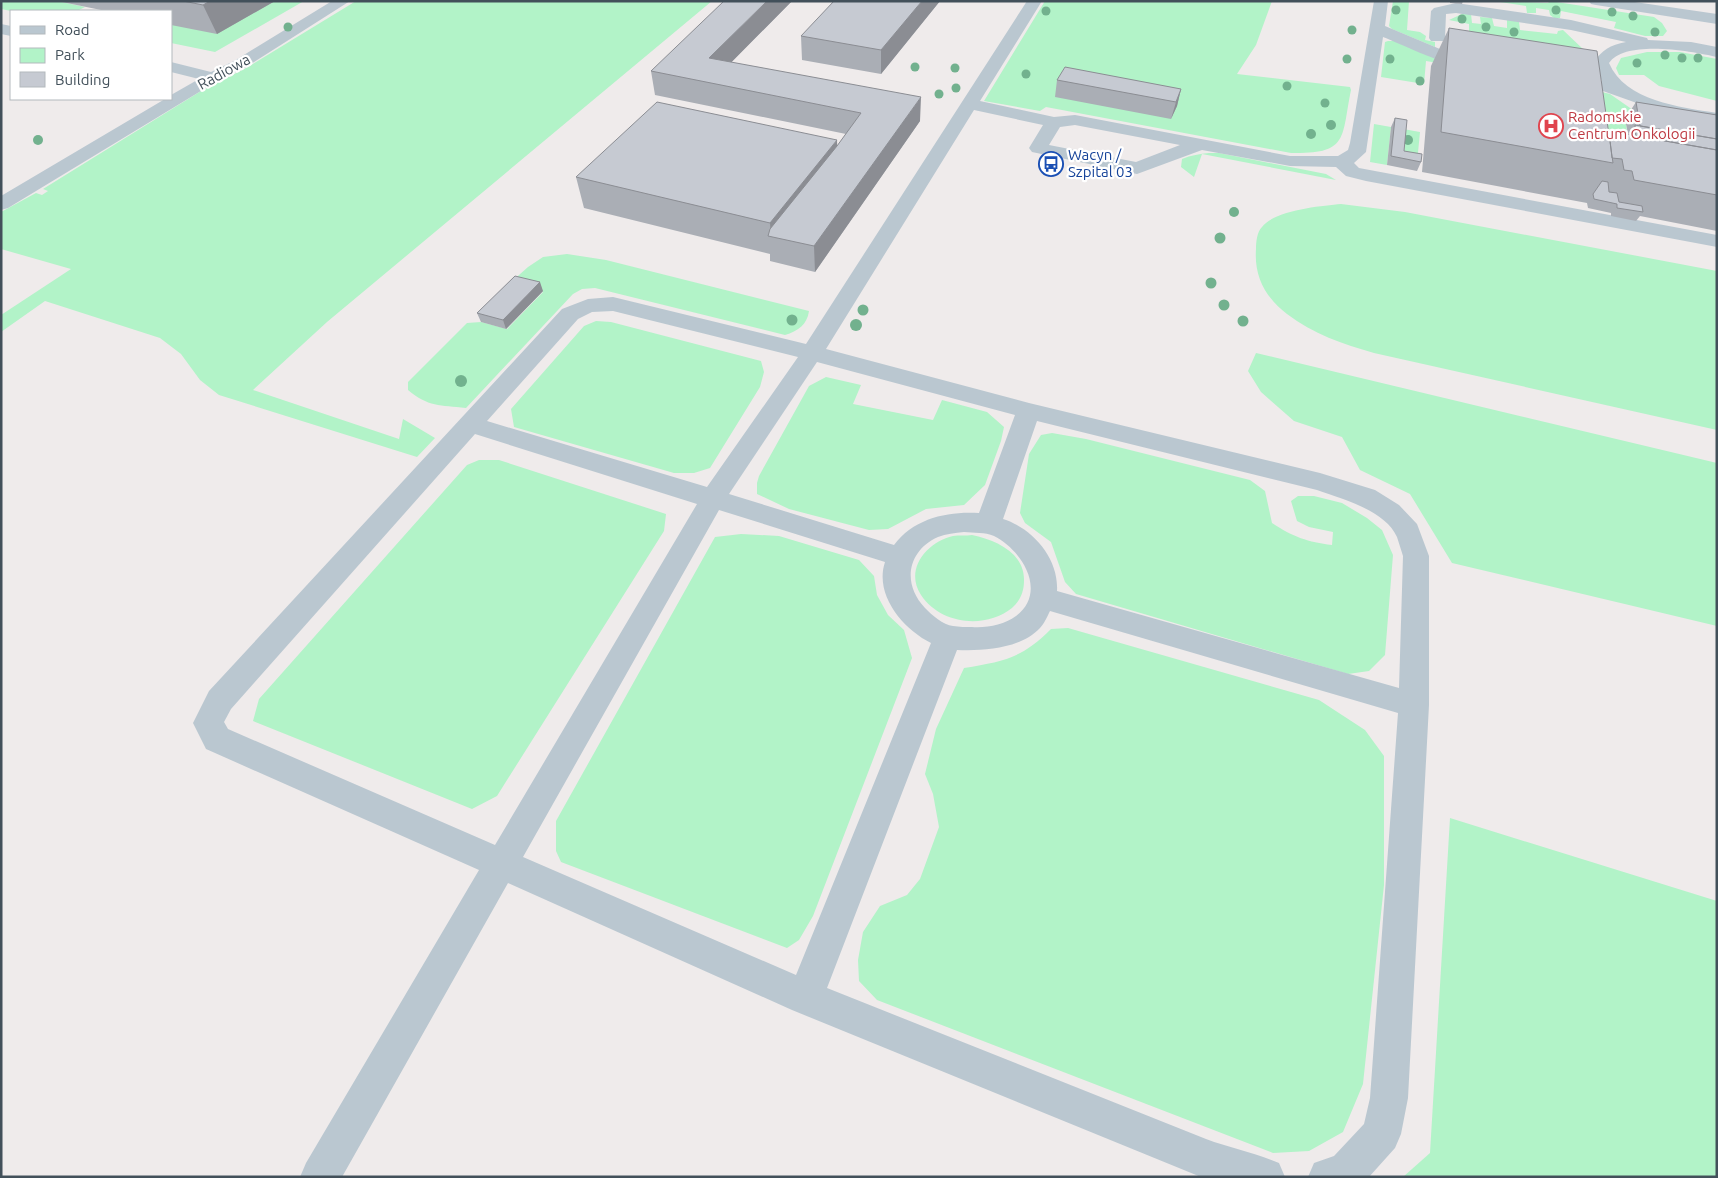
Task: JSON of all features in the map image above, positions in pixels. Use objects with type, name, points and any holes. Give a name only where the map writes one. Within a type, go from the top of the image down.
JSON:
[{"type":"street","name":"Radiowa","points":[[1,204],[213,77],[240,64],[343,1]]},
{"type":"street","points":[[320,1177],[713,498],[812,353],[1035,1]]},
{"type":"street","points":[[970,104],[1054,122],[1075,120],[1290,161],[1341,162],[1357,152],[1380,1]]},
{"type":"street","points":[[1596,1],[1681,8],[1717,19]]},
{"type":"street","points":[[1437,38],[1438,13],[1447,8],[1571,25],[1662,44],[1691,46],[1717,52]]},
{"type":"street","points":[[1681,8],[1691,46]]},
{"type":"street","points":[[1571,25],[1601,47],[1605,55]]},
{"type":"street","points":[[1376,28],[1453,60],[1489,68]]},
{"type":"street","points":[[1631,95],[1620,89],[1606,76],[1601,63],[1605,55],[1624,48],[1662,44]]},
{"type":"street","points":[[172,68],[213,77]]},
{"type":"street","points":[[1550,77],[1607,87],[1660,106],[1717,118]]},
{"type":"street","points":[[1054,122],[1038,148],[1137,168],[1200,144]]},
{"type":"street","points":[[1341,162],[1353,172],[1366,175],[1717,241]]},
{"type":"street","points":[[1265,1177],[1240,1171],[1206,1159],[805,997],[217,739],[208,723],[220,700],[570,314],[588,306],[613,304],[812,353],[1029,411],[1320,482],[1366,497],[1390,512],[1408,531],[1416,556],[1414,705],[1389,1098],[1381,1134],[1345,1173],[1328,1177]]},
{"type":"street","points":[[988,524],[1029,411]]},
{"type":"street","points":[[470,424],[901,557]]},
{"type":"street","points":[[964,522],[988,524],[1019,539],[1032,552],[1041,566],[1045,582],[1043,598],[1031,618],[1009,633],[981,640],[948,637],[928,627],[910,612],[898,593],[896,574],[901,557],[912,542],[927,532],[944,525],[964,522]]},
{"type":"street","points":[[1043,598],[1414,705]]},
{"type":"street","points":[[805,997],[948,637]]},
{"type":"green space","points":[[4,1],[57,1],[85,7],[79,10],[10,11],[1,9],[1,3]]},
{"type":"green space","points":[[274,1],[304,1],[215,52],[172,43],[172,25]]},
{"type":"green space","points":[[356,1],[712,1],[327,322],[253,390],[399,439],[403,419],[435,438],[417,457],[219,395],[200,380],[181,354],[160,338],[45,301],[1,332],[1,315],[71,269],[1,249],[1,212],[36,193],[42,195],[48,191],[43,189],[201,91],[248,67]]},
{"type":"green space","points":[[1045,1],[1272,1],[1256,45],[1237,74],[1350,87],[1343,132],[1333,146],[1310,153],[1291,153],[1046,107],[1040,111],[984,101]]},
{"type":"green space","points":[[1393,1],[1409,1],[1407,30],[1420,32],[1426,36],[1425,40],[1435,42],[1435,47],[1389,26]]},
{"type":"green space","points":[[1494,1],[1548,3],[1550,1],[1654,17],[1662,23],[1667,31],[1663,36],[1645,36],[1614,28],[1616,22],[1561,11],[1560,18],[1554,18],[1550,15],[1549,10],[1536,8],[1536,13],[1527,13],[1526,6]]},
{"type":"green space","points":[[1464,13],[1471,14],[1472,23],[1481,24],[1480,17],[1492,18],[1494,26],[1507,28],[1507,19],[1519,22],[1520,30],[1557,34],[1558,31],[1563,30],[1584,50],[1469,42],[1469,24],[1449,20]]},
{"type":"green space","points":[[1395,41],[1462,67],[1426,61],[1424,84],[1381,77],[1385,42]]},
{"type":"green space","points":[[1647,52],[1680,52],[1717,59],[1717,101],[1659,86],[1644,75],[1619,75],[1616,68],[1621,58]]},
{"type":"green space","points":[[1598,91],[1610,94],[1633,110],[1633,119],[1619,117],[1625,119],[1629,143],[1611,140]]},
{"type":"green space","points":[[1374,124],[1391,127],[1387,165],[1370,162]]},
{"type":"green space","points":[[1403,129],[1420,132],[1417,163],[1400,159]]},
{"type":"green space","points":[[1219,153],[1326,174],[1336,180],[1202,154],[1194,177],[1181,167],[1182,159],[1199,154]]},
{"type":"green space","points":[[1341,204],[1405,212],[1717,271],[1717,430],[1374,353],[1318,333],[1297,321],[1279,307],[1267,293],[1259,277],[1256,259],[1258,234],[1268,221],[1287,213]]},
{"type":"green space","points":[[567,254],[606,260],[809,311],[808,316],[801,327],[785,335],[595,288],[582,289],[573,294],[466,408],[428,402],[415,396],[408,390],[408,382],[467,323],[481,322],[507,329],[543,292],[510,283],[543,257]]},
{"type":"green space","points":[[596,321],[611,322],[761,361],[764,372],[760,387],[710,468],[694,473],[674,473],[514,427],[511,409],[584,326]]},
{"type":"green space","points":[[1256,353],[1717,463],[1717,626],[1452,563],[1410,494],[1360,470],[1342,437],[1294,421],[1261,392],[1248,371]]},
{"type":"green space","points":[[826,377],[861,385],[853,404],[933,420],[942,400],[987,412],[1004,427],[1001,441],[985,485],[964,505],[926,509],[888,529],[869,530],[789,509],[757,494],[759,476],[809,386]]},
{"type":"green space","points":[[1052,433],[1086,439],[1250,480],[1265,491],[1272,523],[1287,532],[1315,542],[1332,545],[1333,532],[1309,527],[1297,521],[1291,501],[1298,496],[1314,496],[1342,503],[1367,518],[1382,530],[1393,555],[1385,655],[1369,671],[1348,674],[1076,594],[1065,582],[1051,542],[1025,523],[1020,513],[1029,454],[1041,435]]},
{"type":"green space","points":[[479,460],[499,460],[666,514],[664,531],[497,796],[472,809],[253,721],[259,699],[467,465]]},
{"type":"green space","points":[[741,534],[779,536],[859,560],[874,576],[877,595],[888,615],[904,630],[912,658],[813,916],[799,940],[787,948],[561,862],[556,851],[556,821],[715,537]]},
{"type":"green space","points":[[972,535],[999,544],[1014,555],[1020,563],[1024,581],[1021,596],[1012,608],[990,619],[964,621],[940,613],[930,605],[921,595],[916,585],[915,576],[921,558],[935,544],[953,536]]},
{"type":"green space","points":[[1068,628],[1319,700],[1365,730],[1384,756],[1384,885],[1363,1084],[1343,1132],[1309,1151],[1273,1153],[877,1000],[859,981],[858,960],[863,932],[880,906],[907,895],[920,879],[939,827],[933,794],[925,774],[936,729],[964,668],[1011,657],[1030,647],[1051,629]]},
{"type":"green space","points":[[1450,818],[1717,901],[1717,1177],[1403,1177],[1430,1153]]},
{"type":"building","points":[[183,1],[210,1],[203,5]]},
{"type":"building","points":[[724,1],[767,1],[709,58],[921,97],[814,246],[768,236],[770,229],[861,113],[651,71]]},
{"type":"building","points":[[834,1],[922,1],[881,50],[801,36]]},
{"type":"building","points":[[1449,28],[1597,51],[1613,163],[1441,132]]},
{"type":"building","points":[[1065,67],[1181,89],[1176,102],[1057,80]]},
{"type":"building","points":[[657,102],[837,140],[770,223],[576,177]]},
{"type":"building","points":[[1636,102],[1717,115],[1717,139],[1640,126]]},
{"type":"building","points":[[1395,118],[1407,120],[1404,151],[1422,154],[1421,162],[1391,156]]},
{"type":"building","points":[[1635,125],[1717,139],[1717,150],[1636,136]]},
{"type":"building","points":[[1609,131],[1717,150],[1717,195],[1634,180],[1632,171],[1624,170],[1622,159],[1612,158]]},
{"type":"building","points":[[1602,181],[1608,182],[1609,192],[1617,193],[1619,202],[1642,206],[1643,212],[1617,208],[1617,204],[1594,199],[1593,194]]},
{"type":"building","points":[[515,276],[540,282],[503,320],[477,313]]},
{"type":"place","name":"Radomskie Centrum Onkologii","points":[[1551,126]]},
{"type":"place","name":"Wacyn / Szpital 03","points":[[1051,164]]}]
